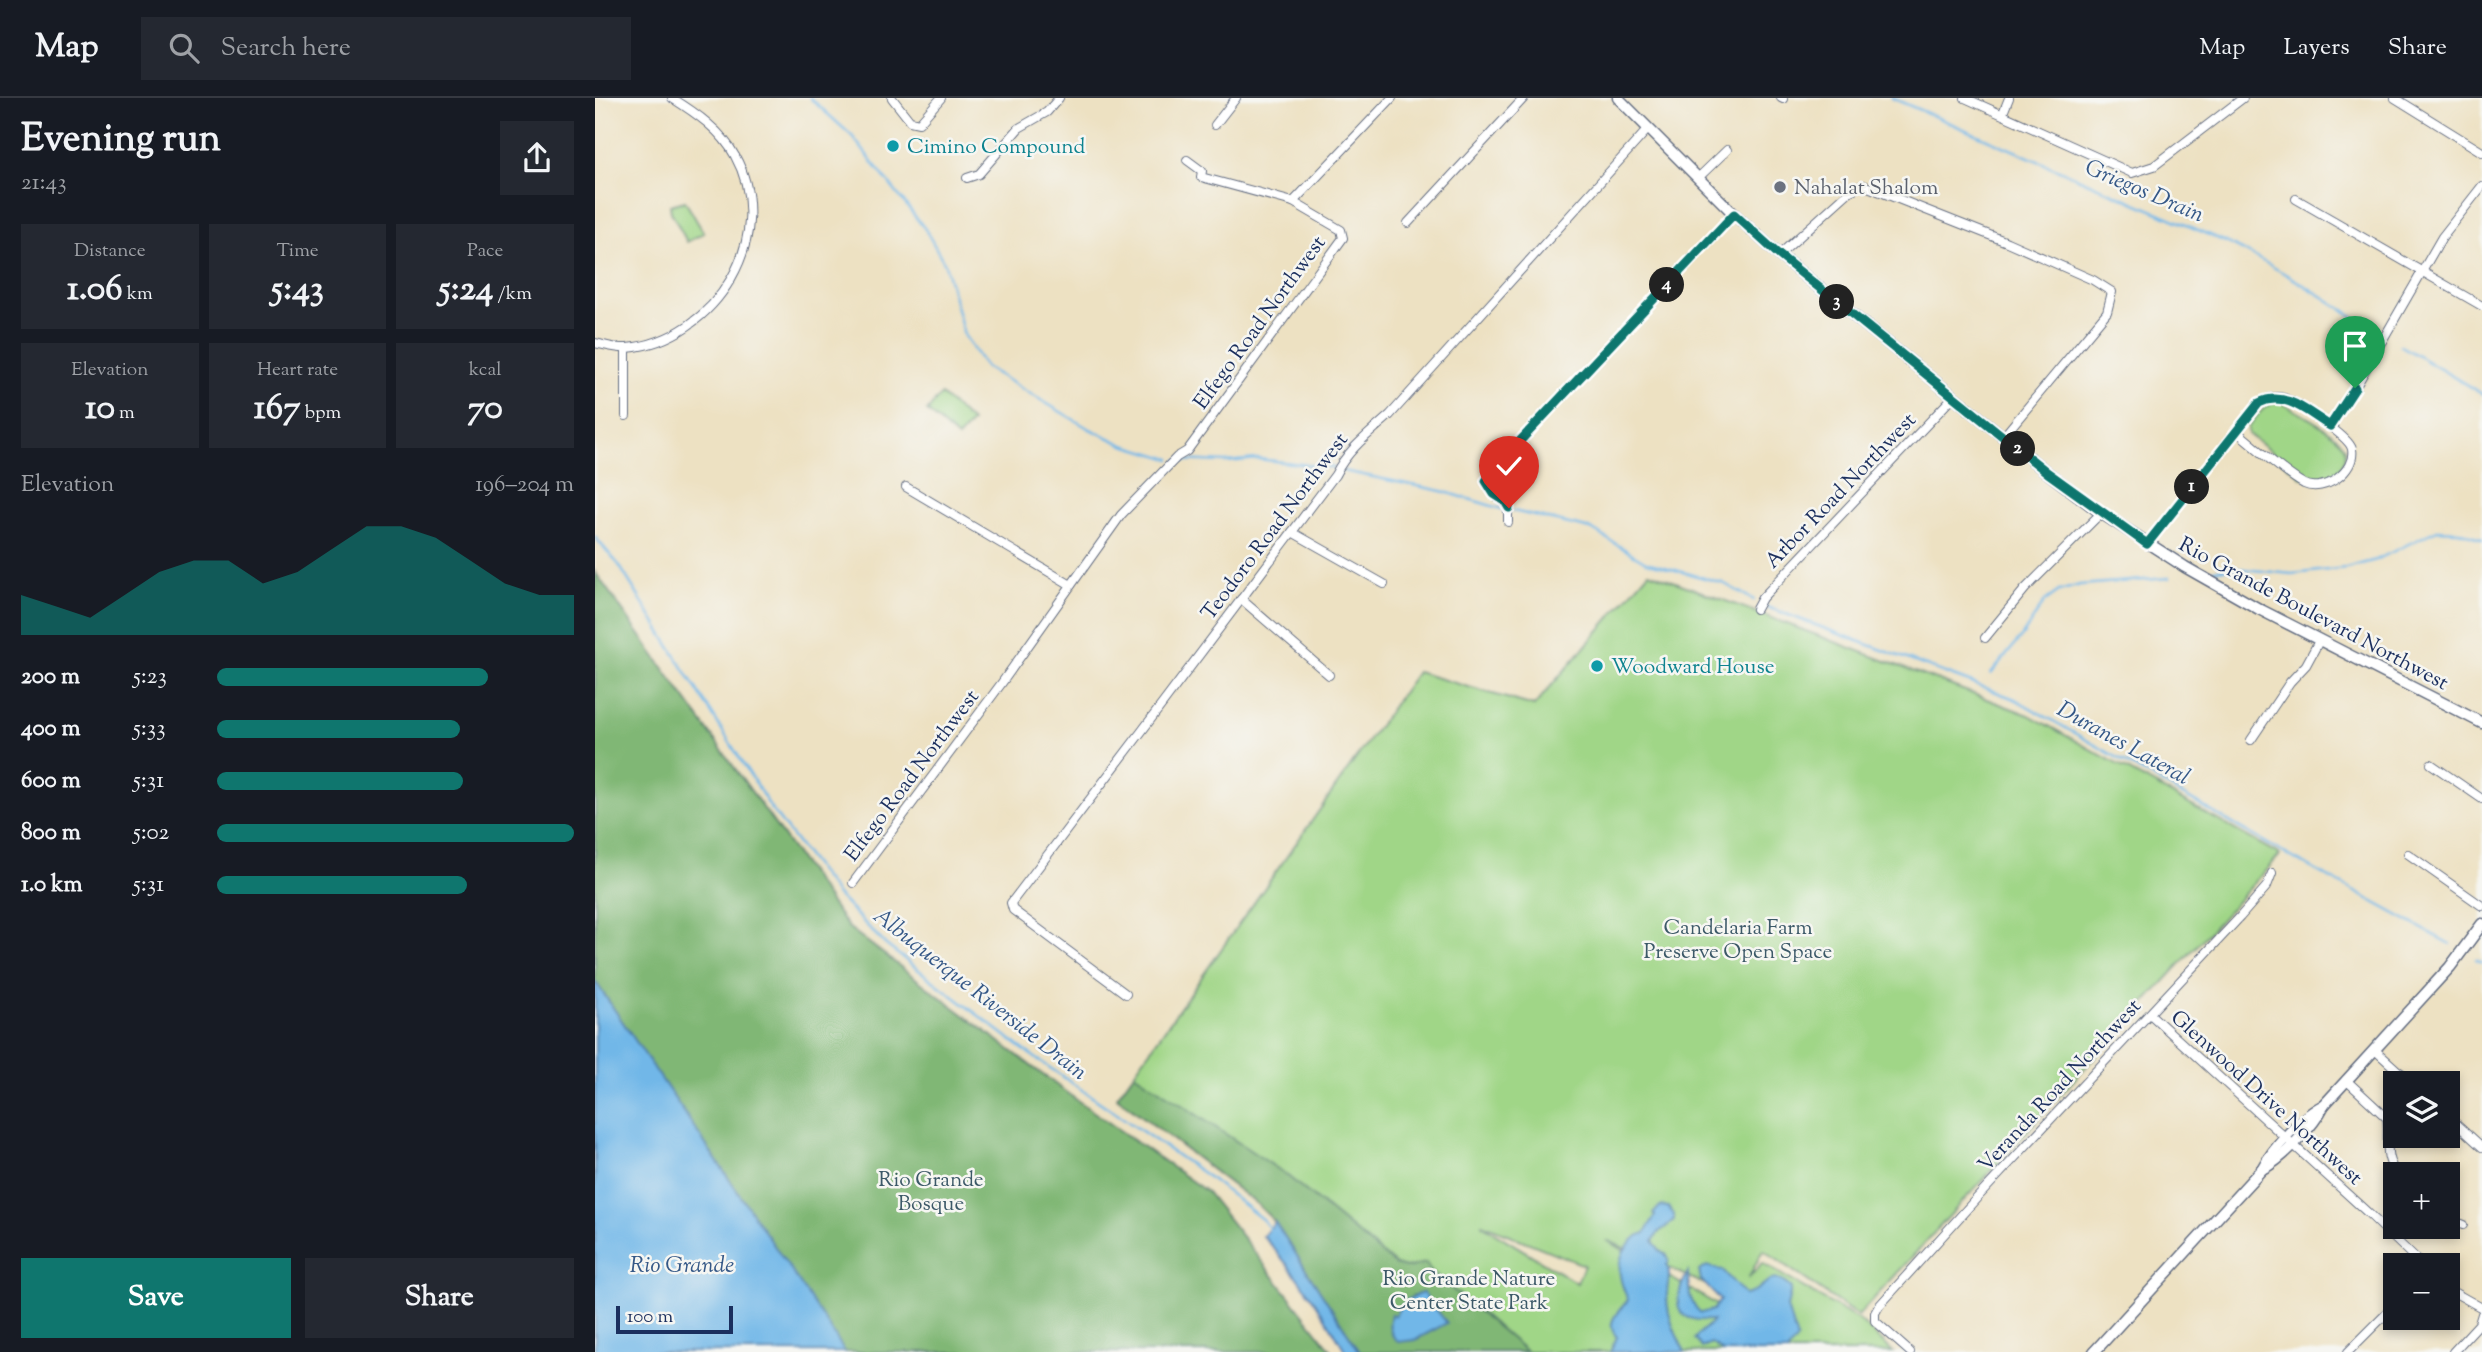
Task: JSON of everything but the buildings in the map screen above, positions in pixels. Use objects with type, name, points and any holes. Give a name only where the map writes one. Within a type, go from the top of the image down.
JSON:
[{"type":"main road","name":"Rio Grande Boulevard Northwest","points":[[1618,98],[1779,255],[2101,513],[2147,544],[2259,609],[2482,723]]},
{"type":"main road","points":[[2094,1352],[2289,1142],[2312,1110],[2324,1104],[2375,1050],[2450,967],[2482,924]]},
{"type":"street","points":[[595,342],[626,348],[659,340],[688,327],[713,305],[731,283],[741,261],[749,220],[748,187],[735,156],[716,130],[672,98]]},
{"type":"street","points":[[892,98],[910,121],[919,123],[941,98]]},
{"type":"street","points":[[967,178],[979,174],[1019,128],[1047,112],[1059,98]]},
{"type":"street","points":[[1215,125],[1236,98]]},
{"type":"street","points":[[1187,160],[1202,171],[1201,177],[1293,202],[1392,98]]},
{"type":"street","points":[[1408,223],[1524,98]]},
{"type":"street","points":[[1965,98],[2132,173],[2154,166],[2243,98]]},
{"type":"street","points":[[2003,113],[2009,98]]},
{"type":"street","points":[[2395,98],[2482,152]]},
{"type":"street","name":"Teodoro Road Northwest","points":[[1126,994],[1013,910],[1011,903],[1145,729],[1340,465],[1364,436],[1390,415],[1648,129]]},
{"type":"street","points":[[1698,178],[1727,150]]},
{"type":"street","points":[[1779,255],[1850,191],[1863,185],[2007,242],[2093,280],[2112,292],[2108,312],[2003,437]]},
{"type":"street","points":[[2330,426],[2355,388],[2442,236],[2482,186]]},
{"type":"street","points":[[2296,198],[2482,306]]},
{"type":"street","name":"Elfego Road Northwest","points":[[853,883],[1121,515],[1174,460],[1187,451],[1343,238],[1341,230],[1293,202]]},
{"type":"street","points":[[1509,514],[1505,501],[1494,494],[1486,481],[1502,460],[1734,214]]},
{"type":"street","points":[[626,348],[627,416]]},
{"type":"street","name":"Arbor Road Northwest","points":[[1756,609],[1762,598],[1953,397]]},
{"type":"street","points":[[2147,544],[2236,431],[2259,403],[2271,397],[2284,398],[2347,439],[2352,450],[2349,466],[2337,479],[2321,486],[2305,485],[2236,431]]},
{"type":"street","points":[[906,487],[1071,585]]},
{"type":"street","points":[[1985,638],[2025,589],[2101,513]]},
{"type":"street","points":[[1291,532],[1384,584]]},
{"type":"street","points":[[1241,599],[1329,675]]},
{"type":"street","points":[[2251,740],[2290,682],[2306,665],[2319,640]]},
{"type":"street","points":[[2431,764],[2482,799]]},
{"type":"street","points":[[2408,854],[2482,906]]},
{"type":"street","name":"Veranda Road Northwest","points":[[1910,1352],[1875,1321],[1875,1313],[2258,897],[2267,886],[2272,873]]},
{"type":"street","name":"Glenwood Drive Northwest","points":[[2150,1014],[2409,1253]]},
{"type":"street","points":[[2375,1050],[2398,1071]]},
{"type":"street","points":[[2346,1080],[2387,1118],[2389,1162]]},
{"type":"street","points":[[2460,1127],[2482,1147]]},
{"type":"street","points":[[2460,1296],[2482,1308]]},
{"type":"street","points":[[2453,1352],[2479,1324],[2482,1314]]},
{"type":"street","points":[[2348,1352],[2383,1317]]},
{"type":"green space","points":[[685,201],[704,233],[687,242],[670,205]]},
{"type":"green space","points":[[941,395],[972,422],[958,438],[927,411]]},
{"type":"green space","points":[[2280,402],[2326,429],[2341,442],[2346,455],[2336,474],[2312,480],[2302,477],[2248,434],[2248,427],[2262,410]]},
{"type":"green space","name":"Rio Grande Bosque","points":[[595,572],[848,927],[1067,1093],[1207,1192],[1333,1352],[845,1352],[595,981]]},
{"type":"green space","name":"Candelaria Farm Preserve Open Space","points":[[1649,572],[2029,715],[2280,855],[1858,1316],[1763,1250],[1748,1279],[1762,1263],[1860,1321],[1893,1352],[1360,1352],[1275,1222],[1257,1204],[1117,1097],[1417,672],[1534,706]],"holes":[[[1482,1225],[1584,1265],[1577,1283]],[[1609,1241],[1733,1297],[1724,1309]]]},
{"type":"green space","name":"Rio Grande Nature Center State Park","points":[[1134,1073],[1284,1173],[1396,1265],[1406,1268],[1426,1263],[1430,1270],[1527,1352],[1360,1352],[1275,1222],[1257,1204],[1117,1097]],"holes":[[[1423,1293],[1446,1323],[1415,1340],[1412,1296]]]},
{"type":"water","name":"Rio Grande","points":[[595,981],[832,1331],[845,1352],[595,1352]]},
{"type":"water","points":[[1660,1206],[1668,1207],[1674,1214],[1674,1221],[1659,1232],[1653,1241],[1661,1252],[1667,1255],[1669,1261],[1669,1312],[1685,1352],[1610,1352],[1617,1337],[1613,1332],[1612,1322],[1628,1300],[1619,1266],[1623,1253],[1637,1236],[1645,1233],[1655,1216],[1653,1214]]},
{"type":"water","points":[[1275,1222],[1360,1352],[1346,1352],[1307,1291],[1263,1236]]},
{"type":"water","points":[[1707,1266],[1723,1271],[1745,1295],[1772,1280],[1783,1282],[1791,1288],[1787,1308],[1797,1339],[1787,1352],[1723,1352],[1711,1343],[1702,1348],[1695,1339],[1713,1320],[1690,1318],[1679,1309],[1678,1302],[1688,1272],[1690,1295],[1694,1304],[1701,1313],[1713,1310],[1720,1300],[1701,1280],[1699,1271]]},
{"type":"water","points":[[1423,1293],[1447,1323],[1415,1340],[1398,1342],[1390,1330],[1391,1314],[1395,1316],[1406,1301]]},
{"type":"waterway","name":"Duranes Lateral","points":[[810,98],[852,136],[925,229],[945,264],[964,335],[985,367],[1088,428],[1124,445],[1171,459]]},
{"type":"waterway","name":"Griegos Drain","points":[[1892,98],[2226,242],[2303,284],[2376,332]]},
{"type":"waterway","name":"Griegos Drain","points":[[2400,345],[2482,394]]},
{"type":"waterway","name":"Duranes Lateral","points":[[1177,460],[1226,462],[1258,459],[1334,468]]},
{"type":"waterway","name":"Duranes Lateral","points":[[1343,471],[1442,491],[1505,510]]},
{"type":"waterway","name":"Duranes Lateral","points":[[1513,511],[1591,529],[1646,562],[1723,583],[1754,600]]},
{"type":"waterway","points":[[2214,570],[2234,568],[2292,574],[2346,568],[2376,560],[2437,530],[2459,531],[2482,539]]},
{"type":"waterway","name":"Albuquerque Riverside Drain","points":[[595,537],[619,565],[772,810],[836,894],[886,945],[1024,1050],[1207,1176],[1263,1220],[1270,1229]]},
{"type":"waterway","points":[[1991,674],[2022,636],[2045,601],[2059,591],[2080,585],[2169,578]]},
{"type":"waterway","name":"Duranes Lateral","points":[[1764,606],[2015,699],[2275,848],[2450,944]]},
{"type":"waterway","name":"Duranes Lateral","points":[[2476,959],[2482,962]]},
{"type":"place","name":"Cimino Compound","points":[[893,146]]},
{"type":"place","name":"Nahalat Shalom","points":[[1780,187]]},
{"type":"place","name":"Woodward House","points":[[1597,666]]},
{"type":"route","points":[[1509,508],[1505,501],[1494,494],[1486,481],[1502,460],[1734,214],[1779,255],[2048,473],[2147,544],[2259,403],[2271,397],[2284,398],[2330,426],[2355,388]]}]
